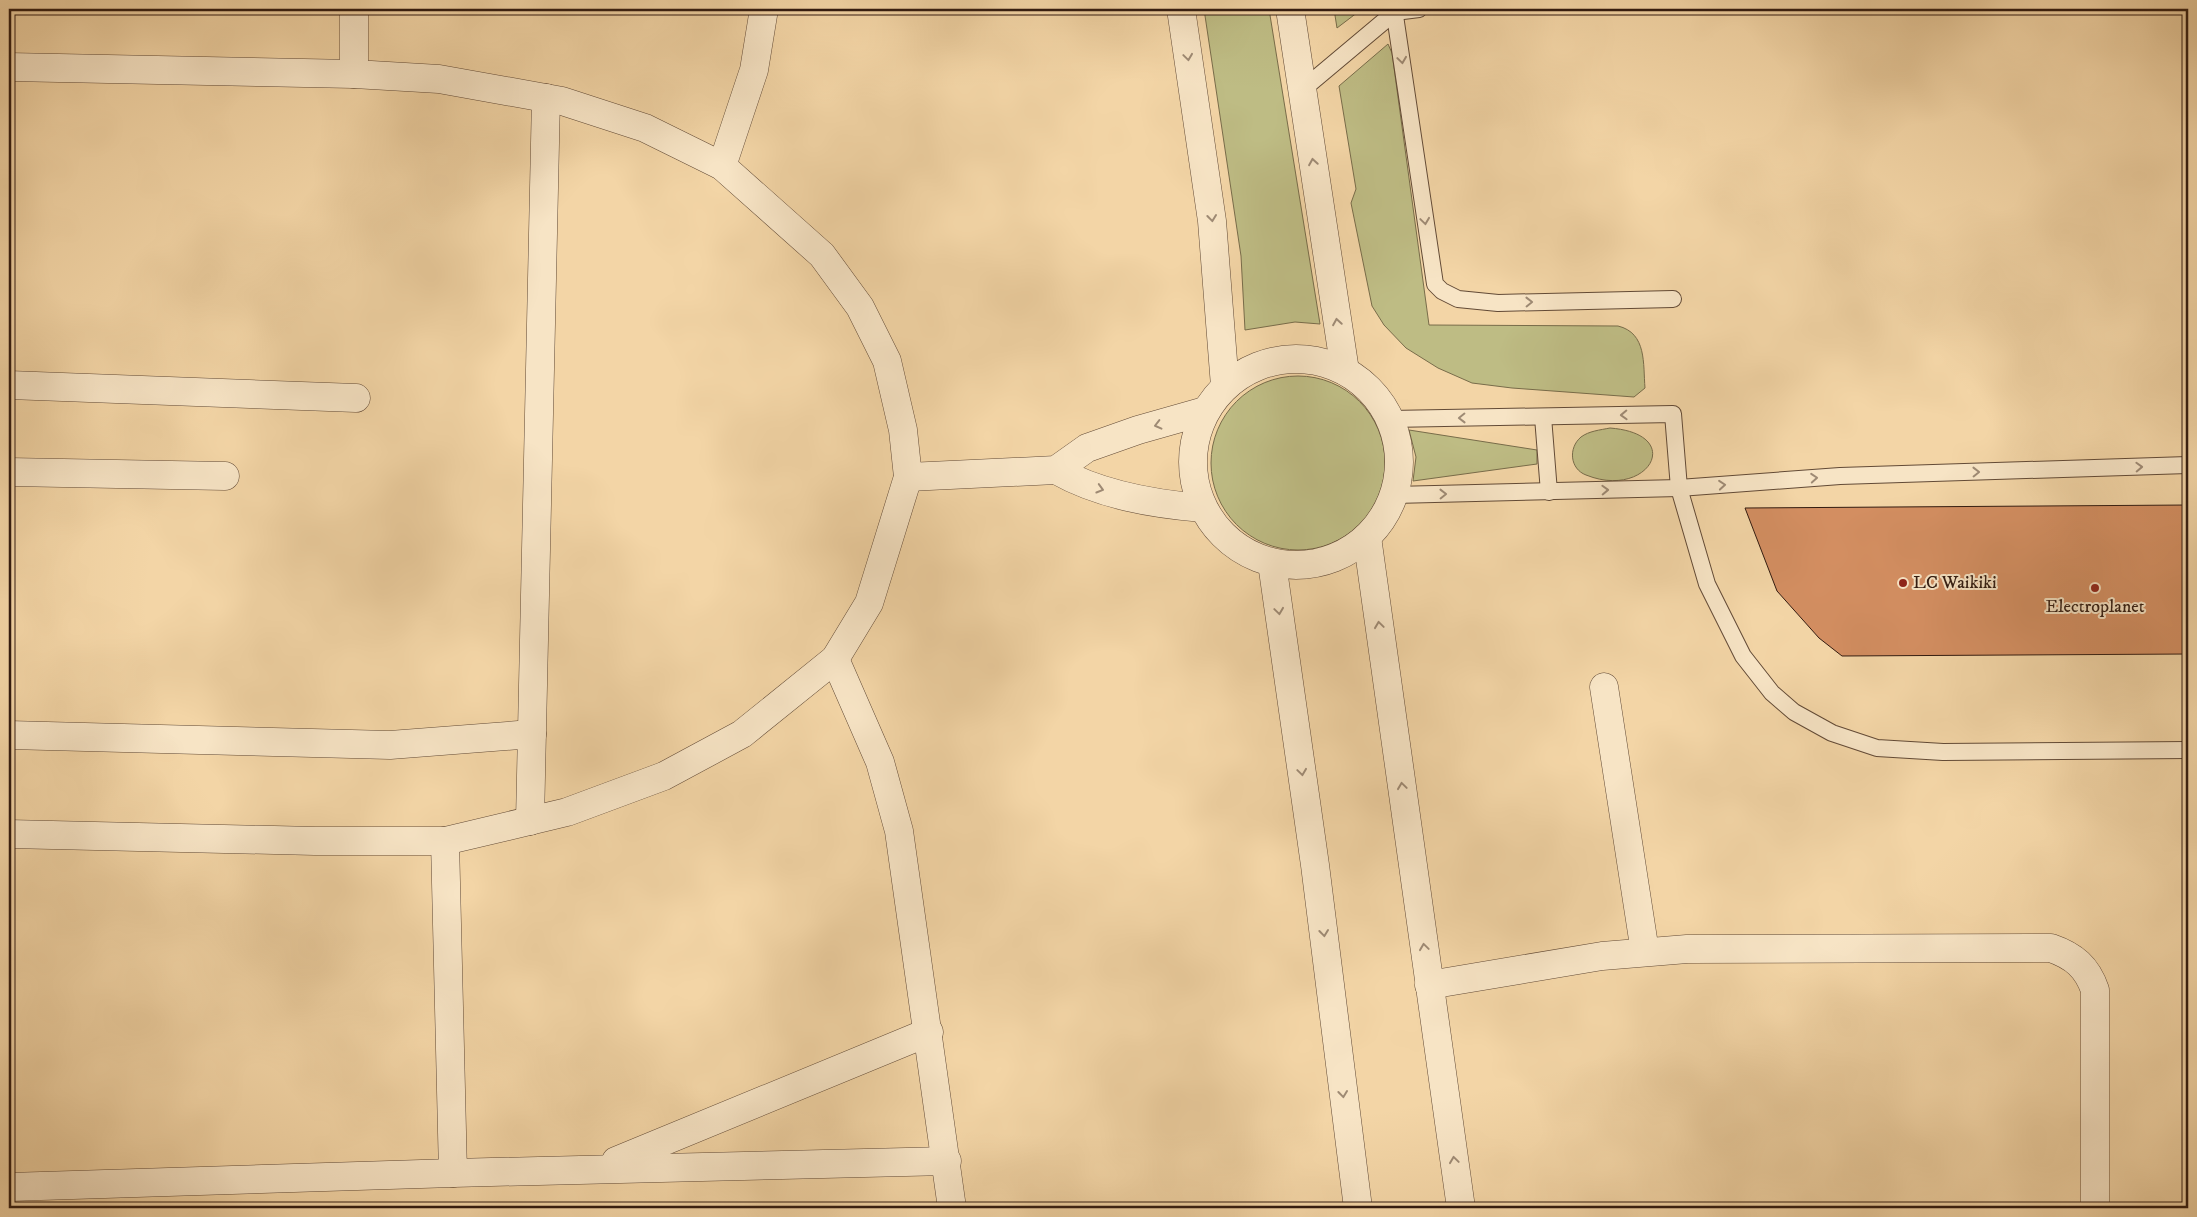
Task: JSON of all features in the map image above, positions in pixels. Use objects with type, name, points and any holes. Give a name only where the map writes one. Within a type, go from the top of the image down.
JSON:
[{"type":"street","points":[[354,9],[354,74]]},
{"type":"street","points":[[722,166],[754,70],[764,9]]},
{"type":"street","points":[[1181,9],[1212,222],[1225,386]]},
{"type":"street","points":[[1290,9],[1345,371]]},
{"type":"street","points":[[9,67],[354,74],[439,79],[562,100],[644,128],[722,166],[822,255],[860,307],[887,361],[903,430],[908,477],[869,602],[835,659],[742,734],[664,776],[566,812],[445,841],[316,841],[9,834]]},
{"type":"street","points":[[530,821],[546,98]]},
{"type":"street","points":[[1304,358],[1345,371],[1371,391],[1390,419],[1399,457],[1394,495],[1383,518],[1367,537],[1339,556],[1306,565],[1272,562],[1231,543],[1203,508],[1193,476],[1194,443],[1204,411],[1225,386],[1262,364],[1304,358]]},
{"type":"street","points":[[9,385],[356,398]]},
{"type":"street","points":[[1056,470],[1087,448],[1204,411]]},
{"type":"street","points":[[908,477],[1056,470],[1078,482],[1127,496],[1176,506],[1203,508]]},
{"type":"street","points":[[9,472],[225,476]]},
{"type":"street","points":[[1367,537],[1461,1208]]},
{"type":"street","points":[[1272,562],[1315,865],[1358,1208]]},
{"type":"street","points":[[835,659],[880,762],[899,831],[929,1032],[952,1208]]},
{"type":"street","points":[[1604,686],[1645,952]]},
{"type":"street","points":[[9,736],[390,745],[532,734]]},
{"type":"street","points":[[445,841],[453,1172]]},
{"type":"street","points":[[1429,985],[1602,956],[1645,952],[1732,948],[2051,948],[2066,953],[2086,970],[2095,990],[2095,1208]]},
{"type":"street","points":[[601,1168],[929,1032]]},
{"type":"street","points":[[9,1187],[453,1172],[947,1161]]},
{"type":"lane","points":[[1302,90],[1395,10],[1419,9]]},
{"type":"lane","points":[[1395,10],[1435,284],[1442,291],[1458,299],[1498,302],[1673,300]]},
{"type":"lane","points":[[1390,419],[1673,414],[1679,488],[1707,584],[1743,656],[1772,693],[1794,712],[1832,733],[1876,748],[1944,752],[2188,750]]},
{"type":"lane","points":[[1543,417],[1549,492]]},
{"type":"lane","points":[[1394,495],[1679,488],[1840,476],[2188,465]]},
{"type":"shaded area","points":[[1204,9],[1269,9],[1320,324],[1295,322],[1245,330],[1241,256]]},
{"type":"shaded area","points":[[1334,9],[1362,9],[1337,28]]},
{"type":"shaded area","points":[[1388,44],[1392,53],[1429,325],[1618,326],[1634,335],[1642,351],[1645,388],[1634,397],[1512,388],[1472,383],[1438,368],[1406,348],[1384,325],[1372,306],[1351,203],[1356,189],[1339,86]]},
{"type":"shaded area","points":[[1307,376],[1331,382],[1346,390],[1360,401],[1371,415],[1379,430],[1384,446],[1384,480],[1379,496],[1371,511],[1360,525],[1346,536],[1331,544],[1315,549],[1289,550],[1265,544],[1250,536],[1236,525],[1225,511],[1217,496],[1212,480],[1211,454],[1217,430],[1225,415],[1236,401],[1250,390],[1265,382],[1281,377]]},
{"type":"shaded area","points":[[1610,428],[1634,433],[1647,441],[1653,452],[1650,463],[1641,473],[1627,479],[1608,480],[1586,475],[1577,468],[1574,463],[1573,452],[1581,437],[1588,433]]},
{"type":"shaded area","points":[[1409,430],[1537,450],[1537,464],[1413,481],[1416,457]]},
{"type":"building","points":[[2188,505],[2188,654],[1842,656],[1819,638],[1777,591],[1745,508]]},
{"type":"place","name":"LC Waikiki","points":[[1903,583]]},
{"type":"place","name":"Electroplanet","points":[[2095,588]]}]
